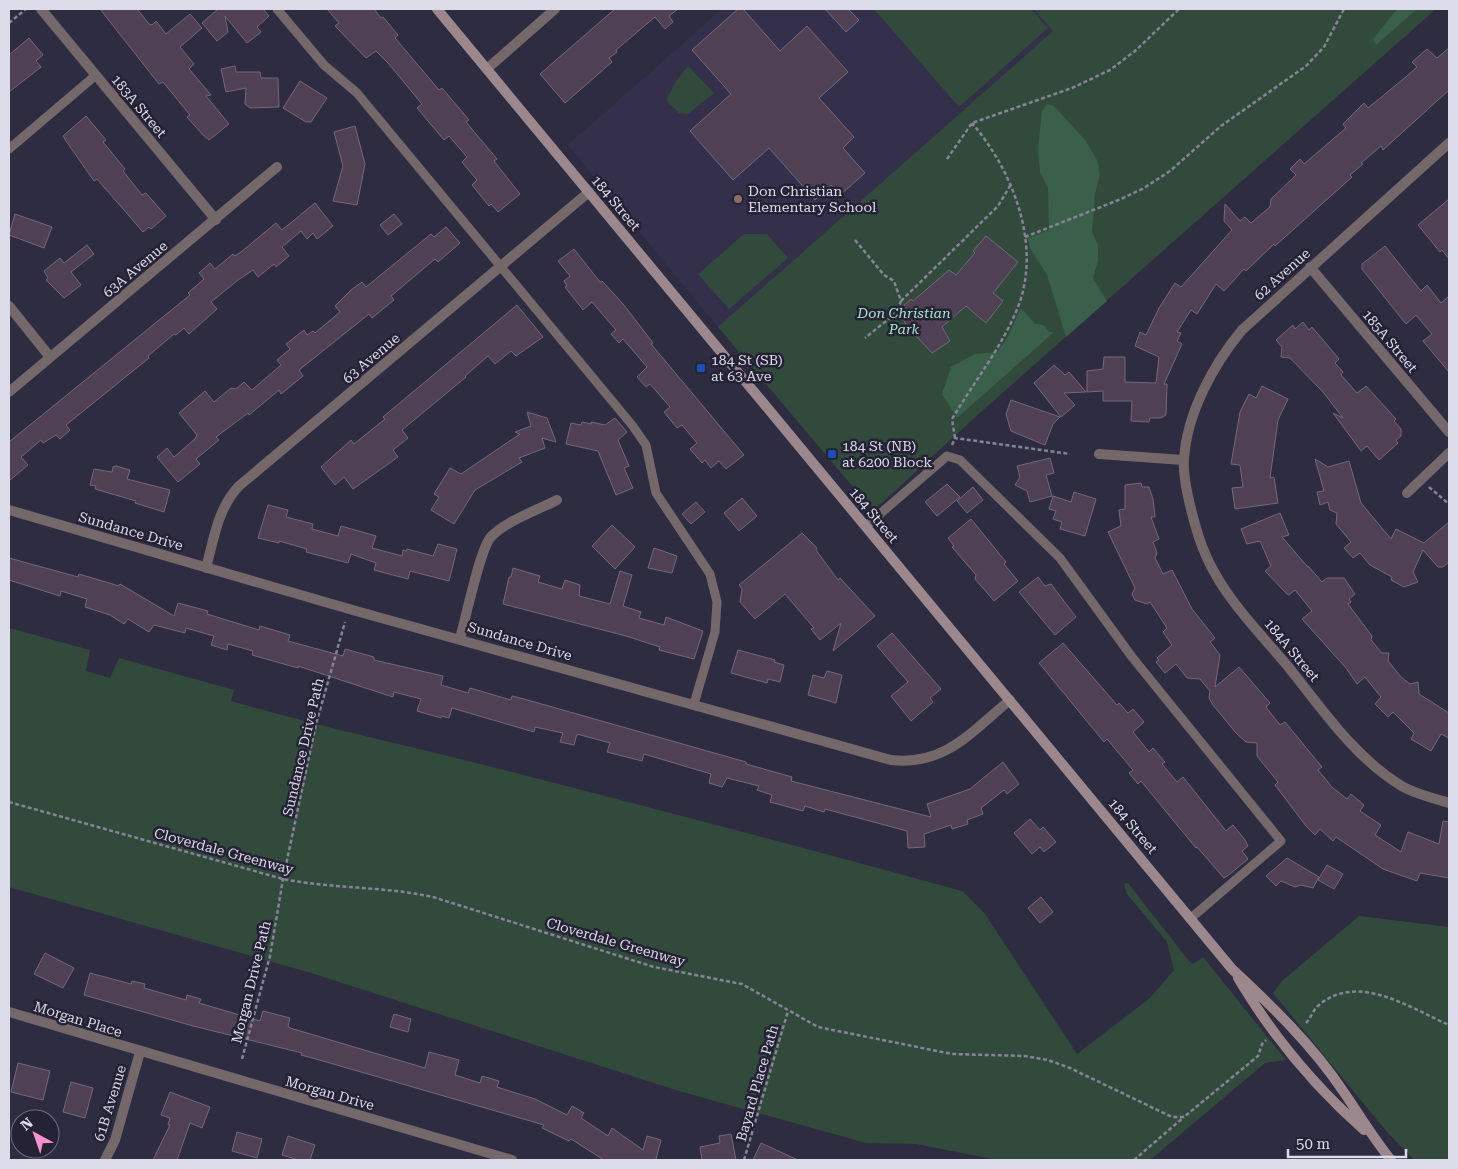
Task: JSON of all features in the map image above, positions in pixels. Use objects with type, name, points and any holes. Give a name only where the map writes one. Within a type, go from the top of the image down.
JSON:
[{"type":"main road","name":"184 Street","points":[[437,9],[488,68],[1191,918],[1232,969],[1263,1020],[1330,1100],[1372,1138],[1391,1160]]},
{"type":"main road","name":"184 Street","points":[[1232,969],[1277,1010],[1342,1090],[1372,1138]]},
{"type":"street","name":"183A Street","points":[[41,9],[216,220]]},
{"type":"street","points":[[488,68],[555,9]]},
{"type":"street","name":"62 Avenue","points":[[1184,460],[1190,428],[1201,396],[1227,348],[1260,311],[1449,143]]},
{"type":"street","name":"63A Avenue","points":[[9,392],[278,167]]},
{"type":"street","name":"63 Avenue","points":[[206,568],[222,510],[229,496],[239,486],[589,192]]},
{"type":"street","name":"185A Street","points":[[1310,267],[1449,432]]},
{"type":"street","points":[[9,306],[50,357]]},
{"type":"street","points":[[1407,492],[1449,453]]},
{"type":"street","points":[[1099,454],[1184,460]]},
{"type":"street","name":"184A Street","points":[[1184,460],[1195,529],[1207,559],[1223,586],[1250,621],[1357,750],[1400,786],[1449,803]]},
{"type":"street","points":[[460,638],[483,554],[490,538],[504,527],[557,500]]},
{"type":"street","name":"Sundance Drive","points":[[9,510],[206,568],[890,760],[927,759],[946,752],[1010,700]]},
{"type":"street","name":"Morgan Place","points":[[9,1012],[140,1052]]},
{"type":"street","name":"61B Avenue","points":[[105,1160],[114,1140],[140,1052]]},
{"type":"street","name":"Morgan Drive","points":[[140,1052],[512,1160]]},
{"type":"lane","points":[[277,9],[324,65],[357,93],[500,268],[632,425],[646,445],[656,493],[710,574],[717,602],[716,632],[694,704]]},
{"type":"lane","points":[[9,149],[96,75]]},
{"type":"lane","points":[[866,526],[947,456],[960,460],[1060,558],[1132,656],[1281,841],[1191,918]]},
{"type":"path","points":[[9,23],[26,9]]},
{"type":"path","points":[[947,159],[972,123],[1072,88],[1110,70],[1135,50],[1179,9]]},
{"type":"path","points":[[1025,237],[1121,199],[1144,188],[1170,171],[1221,126],[1306,66],[1324,47],[1344,9]]},
{"type":"path","points":[[947,456],[955,438],[952,419],[1008,328],[1025,284],[1025,237],[1010,186],[988,142],[972,123]]},
{"type":"path","points":[[865,338],[896,313],[901,301],[998,206],[1010,186]]},
{"type":"path","points":[[855,240],[884,275],[894,281],[901,301]]},
{"type":"path","points":[[955,438],[1070,454]]},
{"type":"path","points":[[1420,480],[1449,504]]},
{"type":"path","name":"Sundance Drive Path","points":[[283,879],[316,724],[346,620]]},
{"type":"path","name":"Cloverdale Greenway","points":[[9,802],[283,879],[327,887],[401,890],[433,897],[654,967],[742,984],[818,1027],[945,1053],[1025,1056],[1048,1060],[1070,1068],[1164,1114],[1184,1117]]},
{"type":"path","name":"Morgan Drive Path","points":[[242,1059],[270,956],[283,879]]},
{"type":"path","points":[[1301,1028],[1322,1002],[1352,990],[1374,993],[1449,1025]]},
{"type":"path","name":"Bayard Place Path","points":[[744,1160],[788,1011]]},
{"type":"path","points":[[1134,1160],[1258,1056],[1262,1044],[1266,1041]]},
{"type":"shaded area","name":"Don Christian Elementary School","points":[[722,9],[1078,9],[718,327],[568,145]]},
{"type":"green space","points":[[874,9],[1031,9],[1048,28],[959,107]]},
{"type":"green space","name":"Don Christian Park","points":[[1034,9],[1436,9],[972,420],[882,503],[877,506],[869,506],[718,327],[1053,31]]},
{"type":"green space","points":[[1397,9],[1417,9],[1376,45],[1373,39]]},
{"type":"green space","points":[[688,66],[714,93],[688,114],[679,113],[666,100],[677,80]]},
{"type":"green space","points":[[1047,104],[1054,106],[1086,141],[1097,160],[1100,175],[1095,194],[1092,232],[1098,245],[1098,261],[1093,278],[1107,301],[1066,337],[1047,275],[1030,248],[1028,238],[1049,230],[1048,188],[1040,172],[1038,149],[1042,111]]},
{"type":"green space","points":[[744,234],[767,234],[788,258],[729,309],[698,274]]},
{"type":"green space","points":[[1021,308],[1034,323],[1043,325],[1050,332],[1054,332],[957,418],[942,394],[951,367],[975,354],[997,352],[1006,340]]},
{"type":"green space","points":[[9,628],[90,650],[86,671],[110,678],[119,658],[234,690],[231,701],[263,710],[610,797],[962,891],[985,914],[1077,1054],[1150,998],[1174,970],[1167,942],[1127,894],[1124,884],[1128,883],[1189,961],[1193,964],[1203,957],[1286,1060],[1265,1063],[1150,1160],[998,1160],[916,1144],[866,1143],[679,1091],[311,973],[9,887]]},
{"type":"green space","points":[[1359,916],[1449,927],[1449,1160],[1414,1160],[1387,1132],[1273,993],[1282,981]]},
{"type":"building","points":[[100,9],[137,9],[149,24],[152,25],[156,21],[166,34],[190,14],[202,28],[180,47],[194,64],[189,69],[211,95],[206,96],[229,124],[209,140],[203,135],[187,117],[190,115],[163,82],[159,84]]},
{"type":"building","points":[[218,9],[263,9],[269,16],[257,27],[261,32],[247,43],[225,16],[228,32],[217,41],[202,23]]},
{"type":"building","points":[[327,9],[374,9],[381,18],[383,17],[398,35],[395,38],[439,90],[442,88],[469,120],[466,122],[497,159],[494,161],[520,194],[498,212],[491,204],[489,206],[472,185],[477,180],[462,162],[467,157],[449,136],[444,140],[417,108],[422,104],[388,63],[376,51],[366,58],[335,26],[339,23]]},
{"type":"building","points":[[615,9],[678,9],[669,16],[673,22],[665,29],[655,17],[616,50],[617,52],[609,58],[612,62],[565,103],[540,74]]},
{"type":"building","points":[[738,9],[743,9],[780,51],[807,26],[848,72],[819,98],[854,137],[843,148],[865,173],[840,195],[831,185],[815,200],[769,148],[733,180],[690,131],[731,94],[692,50]]},
{"type":"building","points":[[825,9],[848,9],[859,20],[846,32]]},
{"type":"building","points":[[29,38],[43,55],[36,61],[41,67],[9,92],[9,55]]},
{"type":"building","points":[[1449,48],[1449,90],[1383,150],[1381,146],[1361,163],[1363,164],[1350,175],[1352,177],[1275,246],[1274,244],[1246,271],[1244,269],[1224,291],[1216,284],[1197,314],[1191,310],[1177,332],[1181,333],[1177,341],[1182,344],[1164,384],[1167,384],[1166,415],[1161,418],[1150,418],[1149,422],[1131,421],[1132,401],[1103,401],[1103,391],[1087,392],[1087,371],[1103,369],[1104,357],[1125,357],[1125,382],[1156,383],[1159,357],[1135,346],[1140,332],[1146,335],[1159,308],[1175,283],[1181,287],[1232,230],[1224,221],[1225,204],[1240,221],[1245,217],[1251,223],[1270,207],[1271,199],[1296,175],[1290,169],[1300,159],[1304,164],[1346,128],[1343,124],[1364,103],[1368,108],[1407,76],[1417,67],[1412,62],[1427,49],[1437,58]]},
{"type":"building","points":[[235,66],[236,72],[260,72],[261,78],[278,78],[279,107],[250,108],[245,104],[246,88],[226,92],[221,69]]},
{"type":"building","points":[[300,81],[327,98],[311,122],[306,122],[283,108]]},
{"type":"building","points":[[86,116],[106,140],[103,142],[125,169],[123,171],[142,195],[146,193],[166,216],[151,229],[149,227],[143,232],[97,179],[94,181],[63,136]]},
{"type":"building","points":[[355,126],[365,164],[357,205],[333,201],[343,166],[334,132]]},
{"type":"building","points":[[1449,199],[1449,259],[1442,250],[1440,252],[1418,225]]},
{"type":"building","points":[[315,203],[333,226],[317,239],[313,233],[307,239],[301,231],[282,247],[289,256],[276,267],[274,264],[258,277],[253,270],[238,280],[211,302],[217,309],[189,334],[184,328],[176,335],[174,334],[148,356],[149,358],[66,425],[70,430],[60,439],[56,435],[43,443],[41,440],[21,457],[28,465],[9,481],[9,442],[190,295],[188,293],[204,279],[199,273],[210,263],[215,269],[233,254],[235,256],[241,252],[276,223],[282,230]]},
{"type":"building","points":[[15,214],[52,227],[44,248],[9,235]]},
{"type":"building","points":[[394,214],[402,224],[388,235],[380,225]]},
{"type":"building","points":[[446,227],[460,243],[438,262],[435,259],[391,296],[394,300],[372,318],[369,314],[299,370],[303,376],[281,394],[279,390],[249,415],[248,413],[216,437],[219,440],[196,459],[200,464],[178,482],[157,457],[167,448],[174,457],[195,439],[197,435],[179,413],[205,391],[214,402],[231,388],[236,389],[244,382],[252,390],[281,365],[277,360],[290,349],[286,344],[304,330],[307,335],[313,331],[315,333],[340,312],[335,306],[351,290],[362,282],[366,287],[431,234],[434,237]]},
{"type":"building","points":[[986,236],[1018,262],[993,293],[1003,301],[986,323],[966,306],[942,327],[950,341],[932,353],[906,325],[899,310],[911,299],[913,301],[949,270],[956,275],[975,253],[973,251]]},
{"type":"building","points":[[87,245],[94,254],[71,272],[81,285],[64,298],[46,280],[48,278],[44,271],[60,258],[64,263]]},
{"type":"building","points":[[1385,246],[1421,291],[1427,285],[1441,303],[1449,296],[1449,372],[1423,341],[1432,334],[1416,315],[1406,324],[1362,269],[1362,264]]},
{"type":"building","points":[[574,249],[600,282],[602,281],[624,305],[653,343],[651,344],[744,455],[726,469],[719,461],[711,468],[705,460],[702,463],[690,449],[697,443],[682,425],[677,428],[664,412],[670,407],[650,384],[646,387],[637,377],[647,367],[623,339],[619,343],[611,334],[616,330],[592,302],[583,310],[565,287],[567,286],[564,281],[570,276],[558,261]]},
{"type":"building","points":[[517,305],[543,337],[516,356],[511,351],[495,364],[488,356],[466,377],[402,430],[408,438],[393,450],[398,457],[353,489],[344,477],[335,485],[321,467],[351,440],[354,444],[385,419],[383,417]]},
{"type":"building","points":[[1303,322],[1309,330],[1312,327],[1339,359],[1335,363],[1343,372],[1341,375],[1357,393],[1366,386],[1396,419],[1394,421],[1401,429],[1401,436],[1396,440],[1398,443],[1379,460],[1367,446],[1361,451],[1333,413],[1343,418],[1323,392],[1290,358],[1281,357],[1282,347],[1276,340],[1293,325],[1295,329]]},
{"type":"building","points":[[1054,365],[1065,375],[1069,372],[1086,392],[1064,393],[1075,405],[1061,417],[1034,383]]},
{"type":"building","points":[[1262,386],[1288,399],[1278,420],[1270,478],[1274,477],[1278,503],[1235,509],[1232,488],[1243,487],[1240,465],[1231,464],[1240,412],[1249,394],[1256,398]]},
{"type":"building","points":[[1011,400],[1060,417],[1053,424],[1045,445],[1011,431],[1006,414]]},
{"type":"building","points":[[527,412],[547,418],[556,442],[542,438],[545,448],[519,458],[522,462],[475,490],[454,524],[431,510],[439,497],[434,494],[450,468],[461,474],[520,434],[515,432],[531,426]]},
{"type":"building","points":[[615,418],[627,432],[618,440],[629,466],[624,468],[633,488],[616,495],[598,451],[566,444],[571,423],[581,425],[582,422],[591,424],[591,422],[605,425]]},
{"type":"building","points":[[1050,458],[1054,473],[1046,475],[1052,496],[1030,502],[1027,491],[1015,485],[1020,477],[1017,466]]},
{"type":"building","points":[[1315,459],[1328,467],[1349,461],[1361,503],[1391,539],[1396,529],[1424,543],[1449,522],[1449,562],[1443,567],[1438,567],[1423,550],[1413,572],[1418,582],[1404,587],[1391,580],[1392,577],[1370,565],[1360,553],[1353,558],[1344,548],[1351,542],[1336,524],[1337,513],[1330,510],[1328,502],[1320,505],[1317,492],[1324,491]]},
{"type":"building","points":[[116,466],[130,470],[127,479],[170,490],[164,512],[135,503],[136,501],[95,489],[96,486],[90,485],[94,469],[112,472],[113,467]]},
{"type":"building","points":[[1141,483],[1142,487],[1149,487],[1153,499],[1155,517],[1151,517],[1159,539],[1153,542],[1157,553],[1155,558],[1163,574],[1172,570],[1192,609],[1215,638],[1210,642],[1220,655],[1215,687],[1239,667],[1270,703],[1266,707],[1280,725],[1285,722],[1322,767],[1318,770],[1332,787],[1347,799],[1351,794],[1364,805],[1360,811],[1381,825],[1375,835],[1401,852],[1408,832],[1439,844],[1443,821],[1449,822],[1449,878],[1420,873],[1417,881],[1383,869],[1336,837],[1333,841],[1320,829],[1315,835],[1275,785],[1278,782],[1257,756],[1257,743],[1246,742],[1236,733],[1213,705],[1209,698],[1210,691],[1200,679],[1187,678],[1176,664],[1165,673],[1156,662],[1159,660],[1157,658],[1172,645],[1163,632],[1167,628],[1150,602],[1147,604],[1135,600],[1132,594],[1135,588],[1108,532],[1121,526],[1119,510],[1125,509],[1125,485]]},
{"type":"building","points":[[947,484],[960,497],[937,516],[925,502]]},
{"type":"building","points":[[973,487],[983,500],[967,513],[957,501]]},
{"type":"building","points":[[1074,492],[1096,499],[1085,536],[1060,529],[1062,522],[1053,519],[1056,511],[1049,509],[1053,496],[1071,502]]},
{"type":"building","points":[[742,498],[757,516],[739,531],[724,513]]},
{"type":"building","points":[[696,502],[705,512],[691,524],[682,514]]},
{"type":"building","points":[[268,505],[288,510],[286,517],[313,524],[312,529],[338,536],[341,526],[376,536],[372,548],[402,556],[403,550],[406,551],[407,549],[433,556],[438,544],[457,549],[449,581],[410,571],[408,579],[374,570],[376,563],[351,554],[348,563],[306,552],[307,549],[279,541],[279,543],[258,538]]},
{"type":"building","points":[[1280,513],[1289,535],[1282,537],[1322,582],[1327,578],[1344,578],[1355,594],[1349,599],[1351,602],[1348,604],[1372,636],[1371,640],[1382,653],[1389,653],[1388,661],[1401,677],[1410,684],[1418,682],[1419,694],[1449,713],[1449,738],[1441,734],[1431,751],[1411,739],[1414,733],[1393,712],[1388,717],[1375,704],[1381,697],[1365,677],[1357,684],[1346,668],[1302,619],[1312,611],[1295,590],[1289,595],[1287,594],[1265,571],[1271,566],[1260,541],[1247,544],[1241,529]]},
{"type":"building","points":[[971,519],[1006,562],[1004,564],[1018,581],[994,601],[975,579],[976,575],[952,547],[954,546],[948,538]]},
{"type":"building","points":[[612,525],[635,547],[615,569],[592,546]]},
{"type":"building","points":[[802,533],[817,548],[816,550],[838,580],[840,578],[875,616],[833,651],[841,623],[820,640],[811,629],[814,628],[785,594],[755,619],[740,602],[742,589],[739,585]]},
{"type":"building","points":[[654,548],[677,556],[672,573],[648,568]]},
{"type":"building","points":[[9,558],[78,577],[79,574],[119,586],[120,584],[174,616],[178,603],[208,611],[207,614],[259,630],[260,626],[290,635],[288,641],[343,656],[345,649],[374,657],[374,660],[443,676],[441,685],[468,693],[470,688],[511,700],[512,696],[524,699],[746,762],[746,764],[792,777],[791,781],[931,817],[927,804],[970,789],[1003,762],[1019,784],[1007,794],[1004,790],[981,808],[983,814],[967,820],[968,824],[952,829],[951,825],[924,834],[925,847],[908,848],[907,831],[825,809],[824,812],[805,806],[803,811],[770,802],[772,795],[757,790],[759,786],[727,778],[722,787],[709,783],[711,774],[644,754],[642,761],[607,752],[610,743],[577,734],[574,745],[560,742],[563,733],[535,727],[534,732],[452,708],[449,718],[442,716],[441,718],[417,711],[421,699],[394,692],[393,697],[298,666],[298,668],[252,655],[253,651],[228,644],[227,650],[211,645],[214,636],[186,628],[185,633],[154,625],[149,632],[128,619],[124,624],[110,615],[85,607],[87,599],[61,591],[60,596],[9,580]]},
{"type":"building","points":[[513,568],[540,576],[538,582],[562,589],[565,580],[580,585],[579,596],[610,604],[620,571],[632,575],[623,606],[641,612],[639,618],[664,625],[666,617],[703,631],[694,659],[659,650],[660,647],[626,636],[503,604]]},
{"type":"building","points":[[1038,577],[1045,586],[1051,584],[1076,617],[1055,635],[1019,592]]},
{"type":"building","points":[[892,633],[941,689],[930,698],[933,702],[911,721],[891,696],[908,682],[877,646]]},
{"type":"building","points":[[1063,643],[1117,705],[1119,703],[1128,713],[1133,709],[1144,722],[1133,732],[1149,752],[1153,748],[1165,762],[1162,764],[1177,782],[1183,777],[1226,831],[1233,825],[1245,840],[1248,846],[1242,851],[1248,859],[1230,874],[1224,878],[1196,848],[1141,781],[1138,784],[1129,773],[1133,770],[1107,739],[1104,742],[1039,663]]},
{"type":"building","points":[[738,650],[775,660],[774,662],[784,665],[780,682],[768,679],[767,683],[731,673]]},
{"type":"building","points":[[827,671],[842,675],[836,703],[808,695],[813,675],[824,678]]},
{"type":"building","points":[[1030,819],[1040,830],[1043,827],[1056,842],[1044,852],[1040,847],[1032,854],[1014,833]]},
{"type":"building","points":[[1287,858],[1319,877],[1313,888],[1301,885],[1295,887],[1281,881],[1276,886],[1266,876]]},
{"type":"building","points":[[1327,865],[1343,874],[1334,889],[1318,880]]},
{"type":"building","points":[[1041,897],[1053,912],[1040,923],[1028,908]]},
{"type":"building","points":[[45,953],[74,968],[63,988],[34,974]]},
{"type":"building","points":[[90,973],[131,984],[132,981],[145,984],[144,988],[186,1000],[187,995],[201,999],[199,1003],[260,1021],[263,1011],[290,1018],[288,1026],[290,1028],[425,1068],[429,1052],[459,1060],[455,1075],[480,1083],[482,1076],[499,1081],[497,1087],[535,1099],[567,1115],[572,1106],[584,1113],[581,1118],[608,1136],[612,1128],[643,1150],[647,1136],[661,1140],[656,1159],[658,1160],[604,1160],[571,1139],[569,1141],[542,1128],[544,1125],[301,1055],[302,1053],[193,1026],[84,995]]},
{"type":"building","points":[[394,1014],[411,1019],[408,1032],[390,1027]]},
{"type":"building","points":[[18,1063],[50,1071],[43,1100],[11,1092]]},
{"type":"building","points":[[71,1082],[93,1088],[85,1118],[63,1112]]},
{"type":"building","points":[[170,1092],[210,1107],[202,1128],[190,1123],[177,1160],[153,1160],[170,1125],[168,1125],[170,1118],[161,1115]]},
{"type":"building","points":[[237,1132],[262,1139],[257,1158],[232,1151]]},
{"type":"building","points":[[731,1134],[736,1160],[702,1160],[700,1147],[720,1143],[719,1136]]},
{"type":"building","points":[[288,1136],[315,1145],[310,1160],[299,1160],[282,1155]]},
{"type":"building","points":[[761,1143],[798,1160],[753,1160]]},
{"type":"place","name":"Don Christian Elementary School","points":[[738,199]]},
{"type":"place","name":"184 St (SB) at 63 Ave","points":[[701,368]]},
{"type":"place","name":"184 St (NB) at 6200 Block","points":[[832,454]]}]
